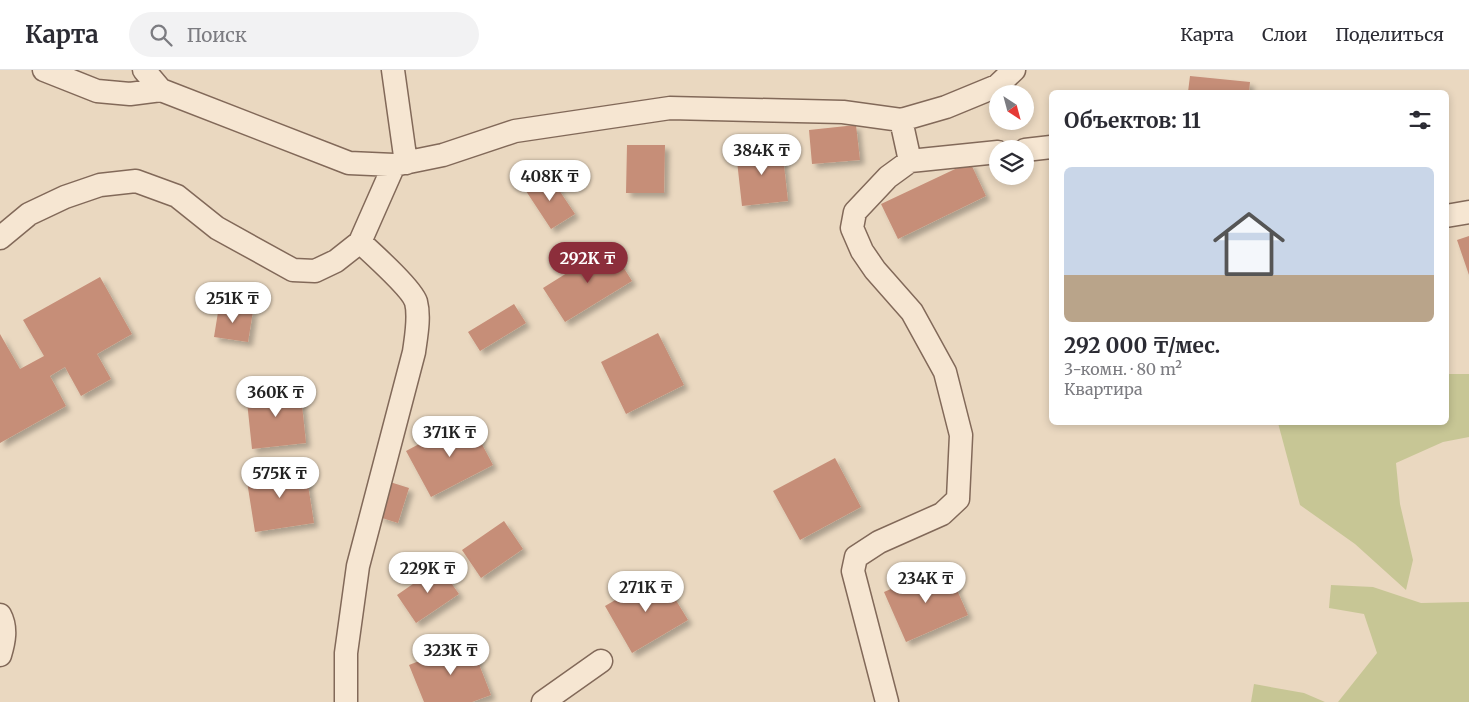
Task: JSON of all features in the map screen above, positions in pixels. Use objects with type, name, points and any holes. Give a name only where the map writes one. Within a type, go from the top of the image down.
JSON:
[{"type":"street","points":[[44,70],[97,91],[130,94],[161,90]]},
{"type":"street","points":[[144,70],[161,90],[349,163],[400,164],[443,155],[515,132],[670,108],[843,112],[901,120],[946,107],[997,86],[1014,70]]},
{"type":"street","points":[[0,238],[29,214],[65,197],[100,185],[136,181],[177,196],[217,228],[293,270],[315,271],[336,261],[360,242],[400,164],[393,70]]},
{"type":"street","points":[[901,120],[910,161]]},
{"type":"street","points":[[1034,149],[1049,147]]},
{"type":"street","points":[[887,702],[854,571],[856,557],[879,542],[942,514],[958,499],[961,435],[945,372],[912,312],[875,270],[862,251],[852,228],[855,212],[888,177],[910,161],[989,153]]},
{"type":"street","points":[[1449,215],[1469,212]]},
{"type":"street","points":[[346,702],[346,653],[358,566],[414,352],[417,326],[416,300],[399,279],[360,242]]},
{"type":"street","points":[[0,615],[4,622],[4,642],[0,655]]},
{"type":"street","points":[[544,702],[600,661]]},
{"type":"shaded area","points":[[1449,374],[1469,374],[1469,437],[1443,442],[1396,463],[1400,504],[1413,560],[1406,590],[1355,544],[1300,505],[1279,425],[1449,425]]},
{"type":"shaded area","points":[[1331,585],[1373,587],[1421,603],[1469,602],[1469,702],[1338,702],[1377,653],[1364,614],[1329,608]]},
{"type":"shaded area","points":[[1254,684],[1304,693],[1325,702],[1251,702]]},
{"type":"building","points":[[1190,76],[1250,82],[1249,90],[1188,90]]},
{"type":"building","points":[[856,125],[860,160],[812,164],[809,130]]},
{"type":"building","points":[[627,145],[665,145],[664,193],[626,193]]},
{"type":"building","points":[[782,147],[788,201],[742,206],[736,152]]},
{"type":"building","points":[[970,162],[986,196],[898,239],[881,204]]},
{"type":"building","points":[[549,175],[575,214],[551,229],[526,191]]},
{"type":"building","points":[[1469,236],[1469,275],[1457,240]]},
{"type":"building","points":[[610,246],[632,281],[565,322],[543,288]]},
{"type":"building","points":[[100,277],[132,334],[97,354],[111,379],[81,396],[65,367],[50,376],[66,406],[0,443],[0,334],[20,369],[44,356],[23,320]]},
{"type":"building","points":[[514,304],[526,323],[480,351],[468,332]]},
{"type":"building","points":[[219,306],[253,311],[248,342],[214,337]]},
{"type":"building","points":[[658,333],[684,385],[626,414],[601,362]]},
{"type":"building","points":[[300,386],[306,443],[252,449],[246,392]]},
{"type":"building","points":[[468,418],[493,465],[431,497],[406,451]]},
{"type":"building","points":[[835,458],[861,507],[800,540],[773,491]]},
{"type":"building","points":[[305,466],[314,523],[255,532],[246,475]]},
{"type":"building","points":[[390,482],[409,488],[398,523],[379,517]]},
{"type":"building","points":[[504,521],[523,549],[481,578],[462,550]]},
{"type":"building","points":[[946,565],[968,615],[906,642],[884,592]]},
{"type":"building","points":[[439,566],[459,594],[416,623],[397,595]]},
{"type":"building","points":[[660,574],[688,620],[632,653],[605,606]]},
{"type":"building","points":[[470,641],[491,695],[472,702],[424,702],[409,665]]}]
